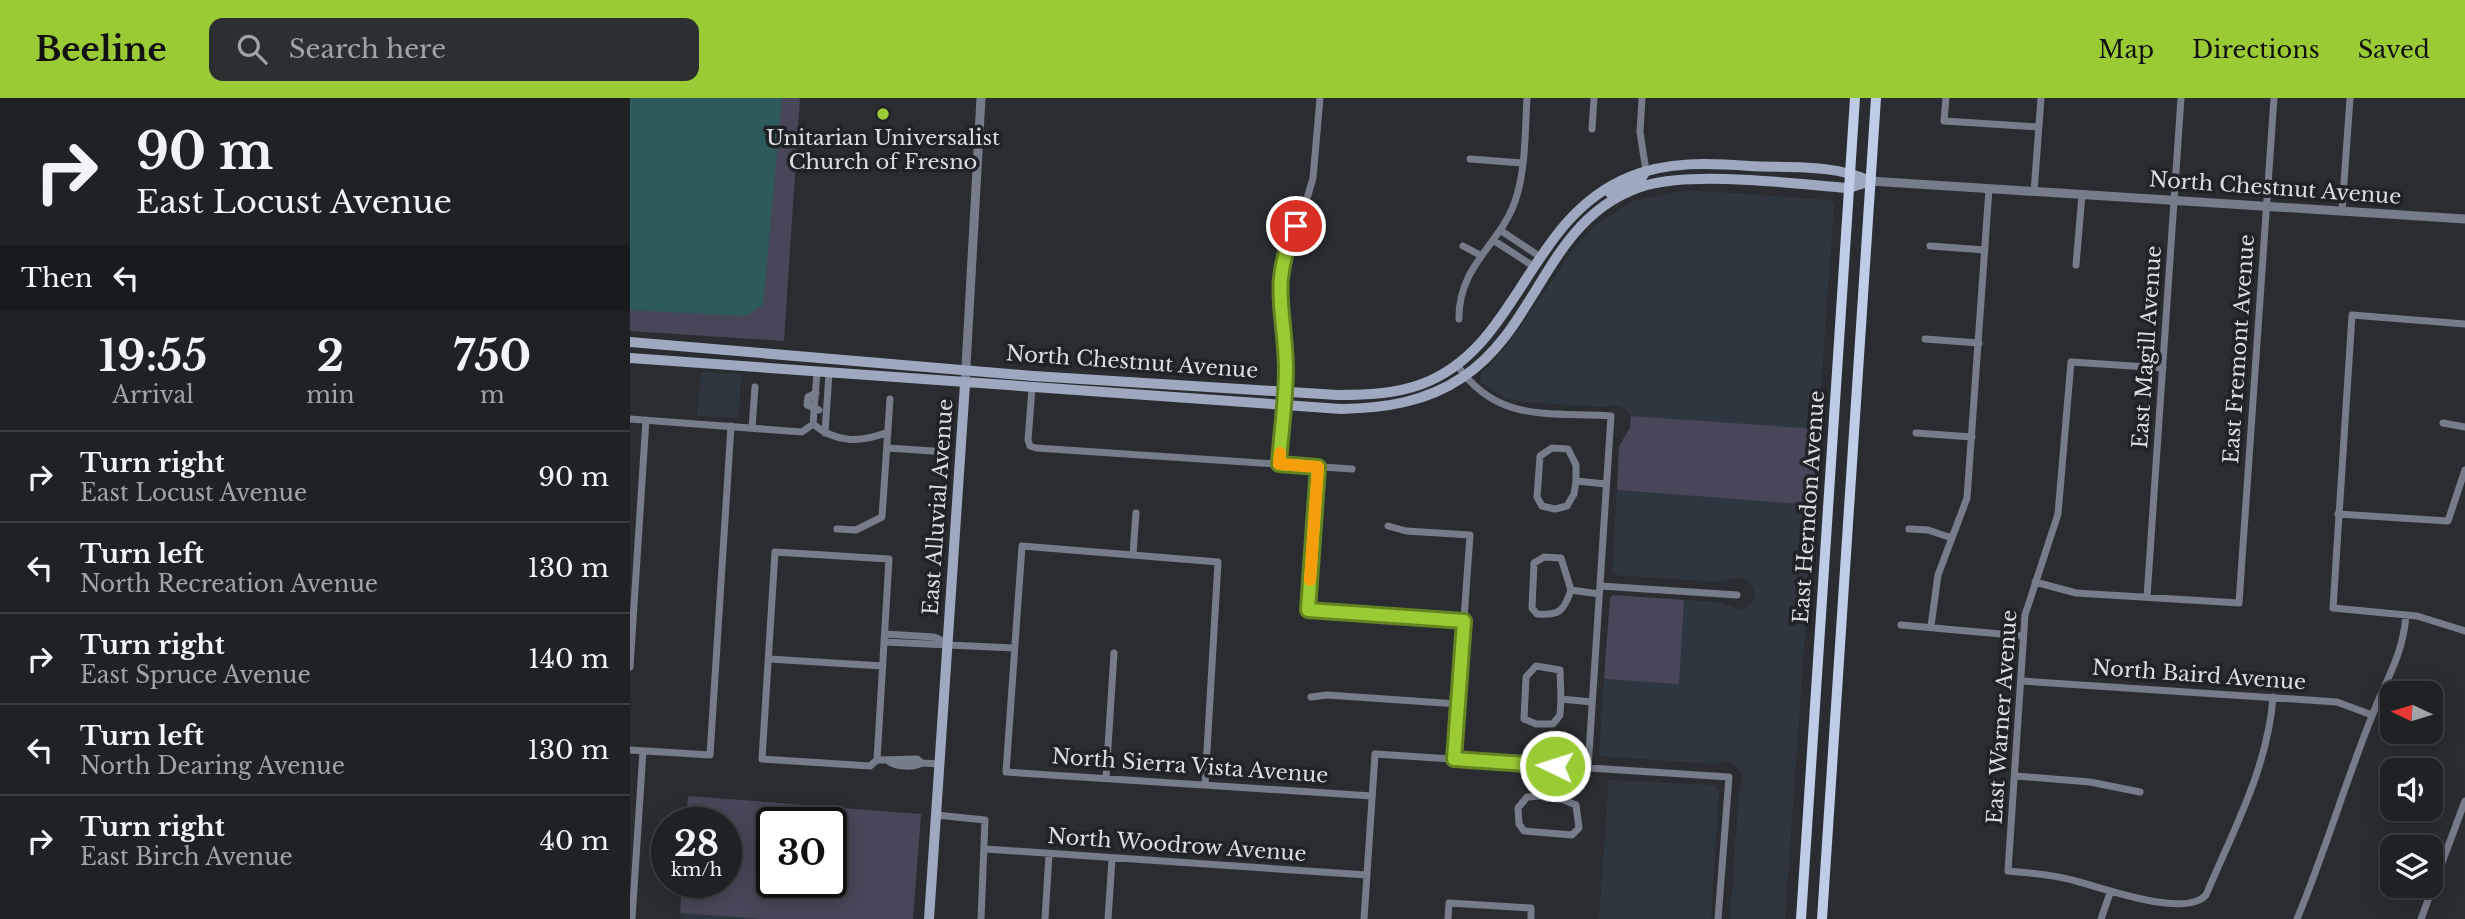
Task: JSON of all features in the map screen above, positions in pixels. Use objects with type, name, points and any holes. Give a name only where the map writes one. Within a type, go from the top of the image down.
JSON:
[{"type":"main road","name":"East Herndon Avenue","points":[[1801,919],[1856,98]]},
{"type":"main road","name":"East Herndon Avenue","points":[[1822,919],[1876,98]]},
{"type":"main road","name":"North Chestnut Avenue","points":[[630,342],[967,370],[1338,395],[1386,392],[1424,383],[1457,365],[1490,331],[1564,223],[1596,194],[1646,171],[1699,164],[1850,172],[1870,181]]},
{"type":"main road","points":[[1645,185],[1652,176],[1692,170],[1699,164]]},
{"type":"main road","points":[[1558,253],[1584,212],[1607,195],[1640,180],[1646,171]]},
{"type":"main road","name":"North Chestnut Avenue","points":[[630,358],[1341,409],[1398,405],[1432,394],[1465,376],[1504,335],[1570,235],[1602,206],[1645,185],[1689,180],[1849,188],[1870,181]]},
{"type":"main road","name":"East Alluvial Avenue","points":[[929,919],[965,384]]},
{"type":"street","name":"East Alluvial Avenue","points":[[965,384],[981,98]]},
{"type":"street","points":[[1279,464],[1286,364],[1279,298],[1280,272],[1286,247],[1306,202],[1313,178],[1320,98]]},
{"type":"street","points":[[1459,319],[1461,293],[1467,276],[1500,230],[1517,196],[1527,98]]},
{"type":"street","points":[[1592,129],[1594,98]]},
{"type":"street","points":[[1642,98],[1640,132],[1646,171]]},
{"type":"street","points":[[1946,98],[1944,121],[2039,127]]},
{"type":"street","points":[[2034,192],[2041,98]]},
{"type":"street","name":"East Magill Avenue","points":[[2147,597],[2181,98]]},
{"type":"street","name":"East Fremont Avenue","points":[[2147,597],[2239,603],[2274,98]]},
{"type":"street","points":[[2342,211],[2350,98]]},
{"type":"street","points":[[1470,159],[1522,163]]},
{"type":"street","name":"North Chestnut Avenue","points":[[1870,181],[2465,219]]},
{"type":"street","points":[[1931,626],[1938,575],[1967,498],[1989,190]]},
{"type":"street","points":[[2077,265],[2082,195]]},
{"type":"street","points":[[1500,230],[1539,256]]},
{"type":"street","points":[[1493,240],[1533,266]]},
{"type":"street","points":[[1463,246],[1480,255]]},
{"type":"street","points":[[1930,246],[1985,250]]},
{"type":"street","points":[[2465,324],[2352,315],[2333,608],[2406,615],[2465,631]]},
{"type":"street","points":[[1925,339],[1979,343]]},
{"type":"street","name":"East Warner Avenue","points":[[2110,893],[2072,880],[2008,871],[2026,606],[2050,547],[2058,514],[2071,362],[2163,368]]},
{"type":"street","points":[[1457,365],[1483,396],[1509,407],[1611,416],[1588,768]]},
{"type":"street","points":[[630,419],[802,432],[813,424],[817,372]]},
{"type":"street","points":[[825,433],[829,373]]},
{"type":"street","points":[[752,428],[755,387]]},
{"type":"street","points":[[1032,388],[1030,446],[1352,469]]},
{"type":"street","points":[[837,529],[856,530],[882,517],[890,399]]},
{"type":"street","points":[[815,410],[826,411]]},
{"type":"street","points":[[630,667],[646,420]]},
{"type":"street","points":[[2443,423],[2465,427]]},
{"type":"street","points":[[813,424],[825,433],[851,440],[888,432]]},
{"type":"street","points":[[630,750],[710,755],[731,426]]},
{"type":"street","points":[[1916,433],[1972,437]]},
{"type":"street","points":[[887,448],[933,451]]},
{"type":"street","points":[[1552,448],[1568,449],[1576,465],[1576,481],[1574,494],[1567,506],[1555,509],[1542,506],[1536,497],[1540,456],[1552,448]]},
{"type":"street","points":[[1318,467],[1308,610],[1464,621]]},
{"type":"street","points":[[2338,514],[2448,521],[2465,470]]},
{"type":"street","points":[[1576,481],[1606,484]]},
{"type":"street","points":[[1133,554],[1136,513]]},
{"type":"street","points":[[1388,526],[1406,531],[1470,535],[1454,759]]},
{"type":"street","points":[[1909,529],[1928,530],[1952,538]]},
{"type":"street","points":[[884,638],[933,646],[949,643],[1014,648],[1022,546],[1218,562],[1205,785]]},
{"type":"street","points":[[775,552],[889,559],[877,760],[870,766],[762,759],[769,659],[775,552]]},
{"type":"street","points":[[1544,557],[1561,558],[1571,590],[1564,609],[1554,615],[1537,614],[1532,608],[1534,563],[1544,557]]},
{"type":"street","points":[[2035,582],[2076,593],[2147,597]]},
{"type":"street","points":[[1571,590],[1737,595]]},
{"type":"street","points":[[2297,919],[2328,845],[2372,715],[2395,668],[2406,615]]},
{"type":"street","points":[[1901,625],[2024,636]]},
{"type":"street","name":"North Sierra Vista Avenue","points":[[1014,648],[1006,772],[1372,796]]},
{"type":"street","points":[[1106,778],[1114,653]]},
{"type":"street","points":[[769,659],[883,666]]},
{"type":"street","points":[[1536,666],[1560,670],[1562,699],[1560,715],[1553,724],[1536,724],[1524,719],[1526,677],[1536,666]]},
{"type":"street","name":"North Baird Avenue","points":[[2021,681],[2336,702],[2372,715]]},
{"type":"street","points":[[1311,697],[1327,695],[1458,704]]},
{"type":"street","points":[[2101,919],[2110,893],[2139,901],[2189,906],[2198,903],[2206,895],[2258,770],[2269,734],[2273,697]]},
{"type":"street","points":[[1562,699],[1592,702]]},
{"type":"street","points":[[632,919],[634,839],[643,751]]},
{"type":"street","points":[[1364,919],[1375,754],[1729,777],[1718,919]]},
{"type":"street","points":[[877,760],[888,761],[894,765],[940,764]]},
{"type":"street","points":[[1552,794],[1555,766]]},
{"type":"street","points":[[2015,776],[2090,782],[2140,792]]},
{"type":"street","points":[[1552,794],[1576,805],[1579,828],[1572,835],[1524,831],[1518,824],[1518,807],[1527,797],[1552,794]]},
{"type":"street","points":[[2421,919],[2465,801]]},
{"type":"street","points":[[936,815],[985,820],[981,919]]},
{"type":"street","name":"North Woodrow Avenue","points":[[985,849],[1367,876]]},
{"type":"street","points":[[1045,919],[1049,854]]},
{"type":"street","points":[[1108,919],[1112,859]]},
{"type":"street","points":[[1448,919],[1449,903],[1531,908],[1531,919]]},
{"type":"shaded area","points":[[630,98],[800,98],[784,341],[630,331]]},
{"type":"shaded area","points":[[630,98],[782,98],[763,304],[747,316],[630,310]]},
{"type":"shaded area","points":[[1686,190],[1830,200],[1834,204],[1818,429],[1631,416],[1624,408],[1613,405],[1600,407],[1524,402],[1506,398],[1480,382],[1481,374],[1506,347],[1575,247],[1596,225],[1633,201]]},
{"type":"shaded area","points":[[701,372],[741,374],[739,418],[697,416]]},
{"type":"shaded area","points":[[1631,416],[1818,429],[1814,505],[1617,490],[1619,446],[1630,428]]},
{"type":"shaded area","points":[[1617,490],[1814,505],[1785,919],[1730,919],[1739,793],[1743,777],[1736,765],[1727,761],[1714,764],[1599,756],[1604,679],[1678,684],[1684,600],[1718,602],[1740,610],[1751,604],[1755,595],[1750,582],[1738,577],[1720,582],[1614,575],[1612,572]]},
{"type":"shaded area","points":[[1613,595],[1684,600],[1679,684],[1604,679],[1610,598]]},
{"type":"shaded area","points":[[1609,780],[1714,785],[1719,790],[1711,919],[1599,919]]},
{"type":"shaded area","points":[[688,796],[830,807],[756,807],[756,898],[847,898],[847,808],[921,814],[913,919],[762,919],[680,913],[681,898],[742,898],[742,807],[687,807]]},
{"type":"shaded area","points":[[681,913],[762,919],[680,919]]},
{"type":"slow traffic","points":[[1280,453],[1279,464],[1318,467],[1310,580]]},
{"type":"place","name":"Unitarian Universalist Church of Fresno","points":[[883,114]]},
{"type":"route","points":[[1296,226],[1286,247],[1280,272],[1279,298],[1286,380],[1279,464],[1318,467],[1308,610],[1464,621],[1454,759],[1555,766]]}]
